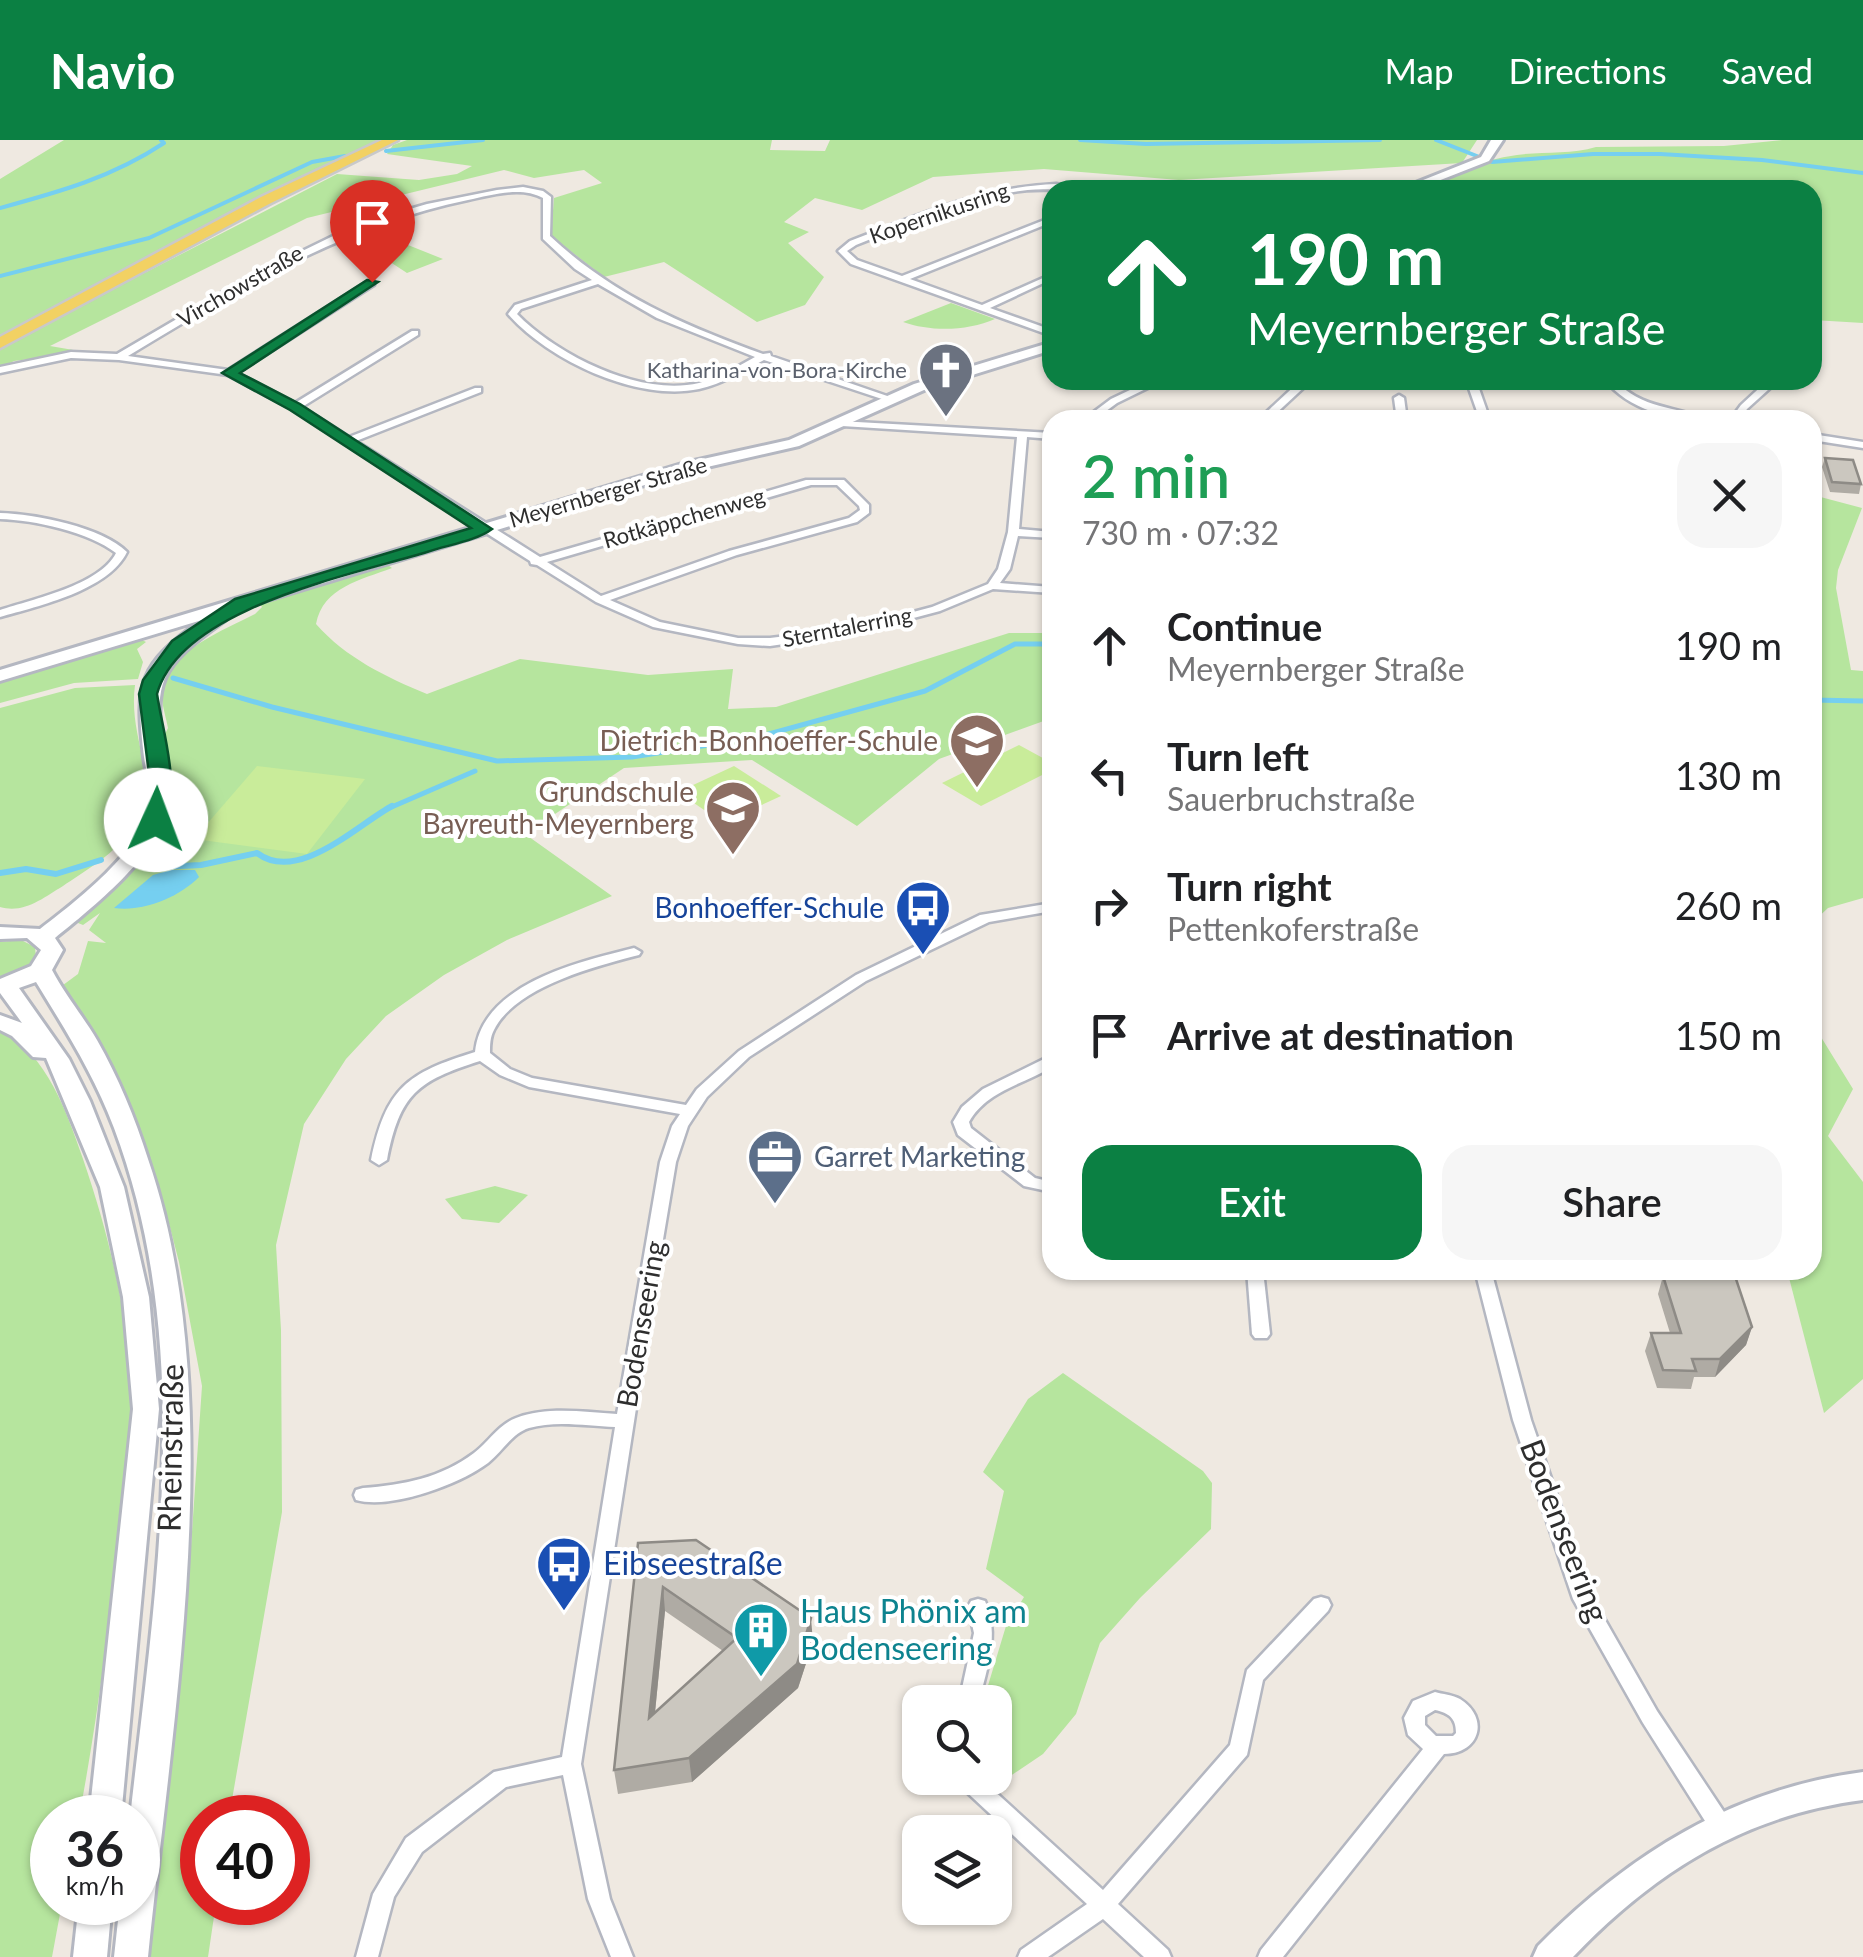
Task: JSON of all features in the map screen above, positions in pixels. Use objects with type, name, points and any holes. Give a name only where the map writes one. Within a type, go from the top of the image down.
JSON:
[{"type":"main road","points":[[0,342],[266,200],[392,140]]},
{"type":"street","points":[[1429,180],[1479,160],[1498,140]]},
{"type":"street","name":"Kopernikusring","points":[[1042,185],[996,190],[852,243],[842,251],[848,260],[1042,329]]},
{"type":"street","name":"Virchowstraße","points":[[119,357],[293,254],[345,230],[398,212],[508,190],[541,192],[546,197],[546,236],[599,280]]},
{"type":"street","points":[[902,279],[1042,222]]},
{"type":"street","points":[[766,355],[704,384],[677,389],[655,386],[602,371],[529,335],[512,310],[599,280],[658,316],[891,400]]},
{"type":"street","points":[[982,308],[1042,281]]},
{"type":"street","points":[[230,373],[372,282]]},
{"type":"street","points":[[295,407],[415,333]]},
{"type":"street","points":[[842,424],[951,375],[1042,349]]},
{"type":"street","name":"Sterntalerring","points":[[0,370],[70,355],[119,357],[230,373],[295,407],[600,600],[633,617],[691,635],[770,642],[853,631],[936,609],[992,586],[1042,589]]},
{"type":"street","points":[[348,441],[478,390]]},
{"type":"street","points":[[1102,410],[1138,390]]},
{"type":"street","points":[[1274,410],[1296,390]]},
{"type":"street","points":[[1617,390],[1665,410]]},
{"type":"street","points":[[1742,410],[1763,390]]},
{"type":"street","points":[[1400,398],[1401,410]]},
{"type":"street","name":"Meyernberger Straße","points":[[0,676],[690,466],[794,443],[842,424],[1042,435]]},
{"type":"street","points":[[992,586],[1004,569],[1012,532],[1022,434]]},
{"type":"street","points":[[1822,439],[1863,445]]},
{"type":"street","name":"Rotkäppchenweg","points":[[535,562],[810,482],[833,480],[864,504],[860,516],[733,553],[600,600]]},
{"type":"street","points":[[0,516],[83,534],[116,544],[122,552],[113,569],[94,580],[0,614]]},
{"type":"street","points":[[1012,532],[1042,534]]},
{"type":"street","points":[[0,934],[35,934],[105,888],[109,878],[144,843],[156,820],[161,790],[148,694],[152,680],[179,645],[242,603]]},
{"type":"street","points":[[157,628],[175,632],[179,645]]},
{"type":"street","name":"Bodenseering","points":[[622,1957],[599,1899],[571,1764],[668,1162],[689,1110],[744,1054],[862,978],[972,923],[1042,908]]},
{"type":"street","points":[[3,986],[41,970],[52,950],[35,934]]},
{"type":"street","points":[[482,1054],[486,1027],[500,1008],[587,964],[634,952]]},
{"type":"street","name":"Rheinstraße","points":[[41,970],[90,1048],[143,1179],[166,1286],[178,1401],[169,1570],[147,1795]]},
{"type":"street","name":"Rheinstraße","points":[[3,986],[58,1059],[112,1187],[136,1298],[146,1408],[108,1795]]},
{"type":"street","points":[[0,1022],[20,1031],[43,1054],[58,1059]]},
{"type":"street","points":[[482,1054],[504,1072],[528,1082],[689,1110]]},
{"type":"street","points":[[380,1160],[386,1118],[418,1080],[441,1067],[482,1054]]},
{"type":"street","points":[[1042,1067],[1026,1078],[1000,1086],[968,1110],[961,1122],[964,1131],[1030,1182],[1042,1185]]},
{"type":"street","points":[[1256,1280],[1260,1334]]},
{"type":"street","name":"Bodenseering","points":[[1485,1280],[1522,1420],[1583,1600],[1650,1717],[1720,1825]]},
{"type":"street","points":[[363,1495],[404,1493],[456,1474],[482,1458],[506,1432],[520,1424],[546,1420],[624,1421]]},
{"type":"street","points":[[1030,1957],[1102,1907],[1240,1749],[1254,1676],[1321,1605]]},
{"type":"street","points":[[973,1685],[984,1633],[978,1607]]},
{"type":"street","points":[[1269,1957],[1437,1747]]},
{"type":"street","points":[[367,1957],[384,1894],[414,1844],[501,1779],[571,1764]]},
{"type":"street","points":[[1550,1957],[1625,1887],[1720,1825],[1776,1805],[1863,1786]]},
{"type":"street","points":[[984,1795],[1160,1957]]},
{"type":"street","points":[[90,1957],[93,1925]]},
{"type":"street","points":[[131,1957],[134,1925]]},
{"type":"green space","points":[[64,140],[383,140],[248,205],[107,281],[123,284],[337,174],[419,180],[457,174],[472,166],[387,154],[393,145],[407,140],[772,140],[770,150],[825,151],[830,140],[1477,140],[1462,163],[1179,180],[1044,169],[933,177],[862,210],[815,198],[784,222],[809,232],[788,243],[824,277],[805,305],[757,322],[664,262],[604,277],[551,236],[554,198],[602,183],[584,170],[534,178],[504,170],[307,218],[50,346],[85,352],[14,361],[0,368],[0,179]]},
{"type":"green space","points":[[1782,140],[1863,140],[1863,323],[1822,321],[1822,180],[1437,180],[1517,155],[1596,147],[1724,146]]},
{"type":"green space","points":[[358,225],[443,259],[407,273],[381,256],[330,237]]},
{"type":"green space","points":[[951,303],[995,319],[949,329],[903,322]]},
{"type":"green space","points":[[1822,497],[1862,508],[1838,570],[1836,588],[1851,670],[1863,671],[1863,898],[1828,908],[1822,914]]},
{"type":"green space","points":[[385,563],[392,568],[335,593],[326,601],[316,624],[367,665],[427,694],[520,659],[648,675],[733,669],[728,709],[776,707],[1009,633],[1042,633],[1042,722],[939,759],[857,826],[752,760],[624,768],[525,834],[612,896],[507,940],[444,975],[386,1016],[346,1059],[304,1124],[276,1245],[281,1330],[282,1512],[233,1795],[180,1795],[180,1925],[213,1925],[208,1957],[144,1957],[148,1925],[160,1925],[160,1824],[188,1590],[202,1386],[167,1216],[106,1052],[100,1054],[59,988],[78,974],[88,941],[106,943],[89,930],[100,913],[83,925],[73,921],[137,866],[162,831],[169,812],[172,785],[163,738],[168,728],[162,703],[167,675],[187,652],[262,607],[260,604]]},
{"type":"green space","points":[[146,642],[137,649],[143,662],[138,679],[74,683],[0,703],[0,681]]},
{"type":"green space","points":[[135,685],[135,717],[146,790],[135,825],[111,852],[48,895],[25,907],[0,907],[0,708],[75,688]]},
{"type":"green space","points":[[1019,745],[1042,758],[1042,775],[981,806],[942,783]]},
{"type":"green space","points":[[257,766],[365,779],[307,854],[194,839]]},
{"type":"green space","points":[[734,766],[781,796],[723,823],[678,792]]},
{"type":"green space","points":[[21,940],[35,947],[36,957],[23,970],[0,978],[0,942]]},
{"type":"green space","points":[[0,1028],[17,1040],[43,1069],[70,1122],[114,1265],[131,1394],[115,1568],[83,1795],[30,1795],[30,1925],[58,1925],[52,1957],[0,1957]]},
{"type":"green space","points":[[1822,1039],[1853,1089],[1828,1136],[1863,1182],[1863,1379],[1824,1413],[1790,1280],[1822,1280]]},
{"type":"green space","points":[[495,1186],[528,1195],[499,1223],[462,1219],[445,1199]]},
{"type":"green space","points":[[1063,1373],[1203,1471],[1212,1483],[1211,1529],[1100,1643],[1076,1714],[1043,1754],[1012,1775],[1012,1685],[988,1685],[1006,1626],[1024,1597],[986,1569],[1004,1491],[983,1472],[1028,1399]]},
{"type":"water","points":[[195,870],[199,877],[160,902],[114,908],[153,875]]},
{"type":"building","points":[[1825,458],[1853,460],[1861,484],[1832,482]]},
{"type":"building","points":[[1664,1280],[1736,1280],[1752,1327],[1720,1359],[1692,1359],[1696,1371],[1663,1370],[1651,1333],[1681,1333]]},
{"type":"building","name":"Haus Phönix am Bodenseering","points":[[696,1540],[811,1618],[797,1664],[689,1758],[614,1770],[638,1543]],"holes":[[[663,1587],[737,1638],[649,1718]]]},
{"type":"waterway","points":[[0,208],[105,174],[145,155],[164,143],[161,140]]},
{"type":"waterway","points":[[386,151],[483,140]]},
{"type":"waterway","points":[[1080,140],[1146,144],[1380,140]]},
{"type":"waterway","points":[[1436,140],[1492,162],[1593,154],[1660,154],[1762,160],[1863,173]]},
{"type":"waterway","points":[[0,276],[149,238],[312,162],[345,156]]},
{"type":"waterway","points":[[758,737],[925,691],[1015,644],[1042,644]]},
{"type":"waterway","points":[[173,678],[272,707],[497,761],[632,757],[728,742]]},
{"type":"waterway","points":[[1822,700],[1863,701]]},
{"type":"waterway","points":[[388,808],[475,771]]},
{"type":"waterway","points":[[388,808],[392,806]]},
{"type":"waterway","points":[[159,867],[201,865],[257,853],[273,861],[309,857],[388,808]]},
{"type":"waterway","points":[[0,873],[26,869],[56,874],[101,860]]},
{"type":"place","name":"Katharina-von-Bora-Kirche","points":[[946,419]]},
{"type":"place","name":"Dietrich-Bonhoeffer-Schule","points":[[977,790]]},
{"type":"place","name":"Grundschule Bayreuth-Meyernberg","points":[[733,857]]},
{"type":"place","name":"Bonhoeffer-Schule","points":[[923,957]]},
{"type":"place","name":"Garret Marketing","points":[[775,1206]]},
{"type":"place","name":"Eibseestraße","points":[[564,1613]]},
{"type":"place","name":"Haus Phönix am Bodenseering","points":[[761,1679]]},
{"type":"route","points":[[156,820],[161,790],[148,694],[163,662],[179,645],[242,603],[484,529],[295,407],[230,373],[372,282]]}]
